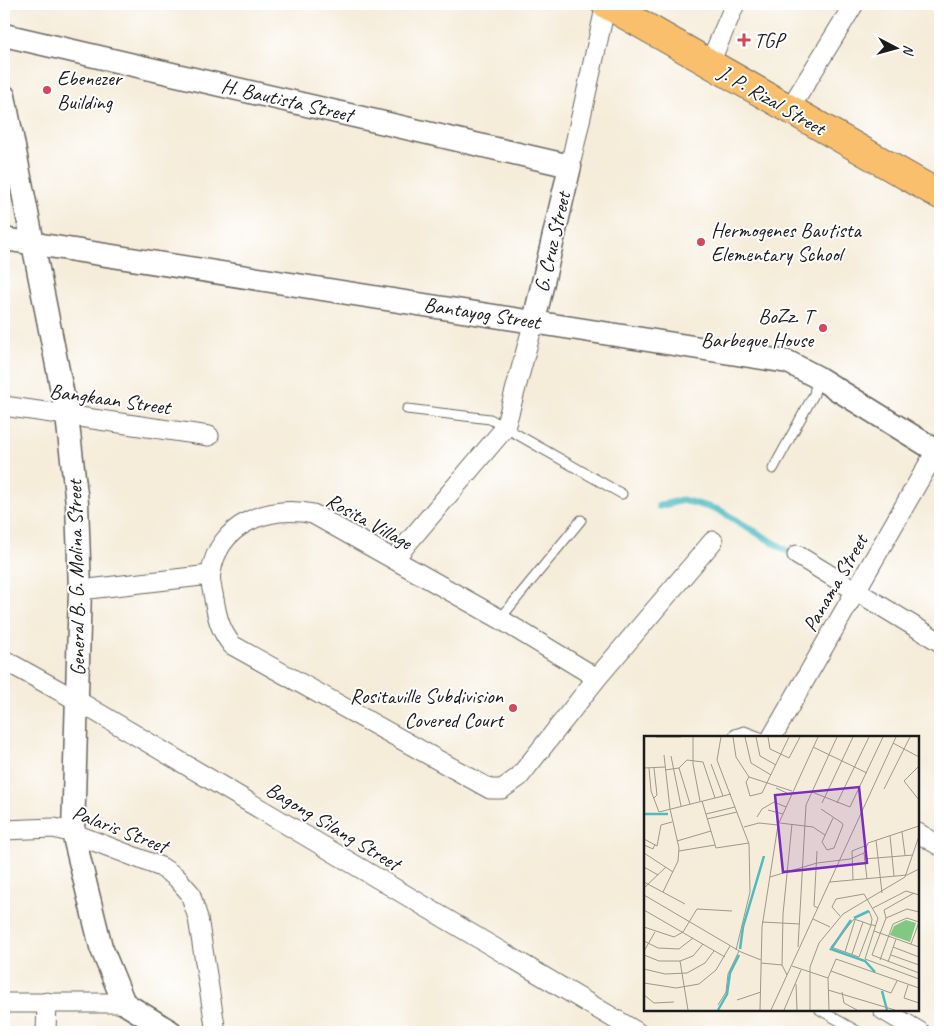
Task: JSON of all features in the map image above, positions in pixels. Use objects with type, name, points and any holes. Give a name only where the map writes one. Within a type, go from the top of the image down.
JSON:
[{"type":"main road","name":"J. P. Rizal Street","points":[[606,4],[789,110],[938,186]]},
{"type":"street","name":"G. Cruz Street","points":[[394,560],[505,428],[534,321],[606,4]]},
{"type":"street","points":[[710,65],[735,4]]},
{"type":"street","points":[[789,110],[854,4]]},
{"type":"street","name":"H. Bautista Street","points":[[4,35],[570,166]]},
{"type":"street","name":"General B. G. Molina Street","points":[[4,96],[67,416],[77,503],[80,590],[74,833],[101,947],[124,1003]]},
{"type":"street","name":"Bantayog Street","points":[[4,240],[788,362],[817,377],[938,452]]},
{"type":"street","name":"Bangkaan Street","points":[[4,406],[209,436]]},
{"type":"street","name":"Panama Street","points":[[773,736],[938,452]]},
{"type":"street","name":"Rosita Village","points":[[597,678],[500,619],[313,514],[297,510],[278,512],[248,520],[234,529],[215,557],[210,575],[217,616],[222,633],[232,645],[477,784],[490,789],[502,789],[512,784],[597,678],[714,542]]},
{"type":"street","points":[[797,555],[940,642]]},
{"type":"street","points":[[80,590],[210,575]]},
{"type":"street","name":"Bagong Silang Street","points":[[4,660],[78,701],[637,1032]]},
{"type":"street","name":"Palaris Street","points":[[4,830],[54,828],[74,833],[160,867],[176,877],[190,893],[198,918],[216,1032]]},
{"type":"street","points":[[919,834],[940,846]]},
{"type":"street","points":[[46,1032],[47,1002]]},
{"type":"street","points":[[4,1003],[124,1003],[171,1032]]},
{"type":"street","points":[[885,1011],[920,1032]]},
{"type":"lane","points":[[773,469],[814,394],[817,377]]},
{"type":"lane","points":[[406,409],[490,419],[622,494]]},
{"type":"lane","points":[[500,619],[582,520]]},
{"type":"lane","points":[[734,736],[744,731],[757,736]]},
{"type":"lane","points":[[822,1011],[859,1032]]},
{"type":"waterway","points":[[659,506],[683,500],[719,510],[796,556]]},
{"type":"place","name":"TGP","points":[[744,40]]},
{"type":"place","name":"Ebenezer Building","points":[[47,90]]},
{"type":"place","name":"Hermogenes Bautista Elementary School","points":[[701,242]]},
{"type":"place","name":"BoZz. T Barbeque House","points":[[823,328]]},
{"type":"place","name":"Rositaville Subdivision Covered Court","points":[[513,708]]}]
